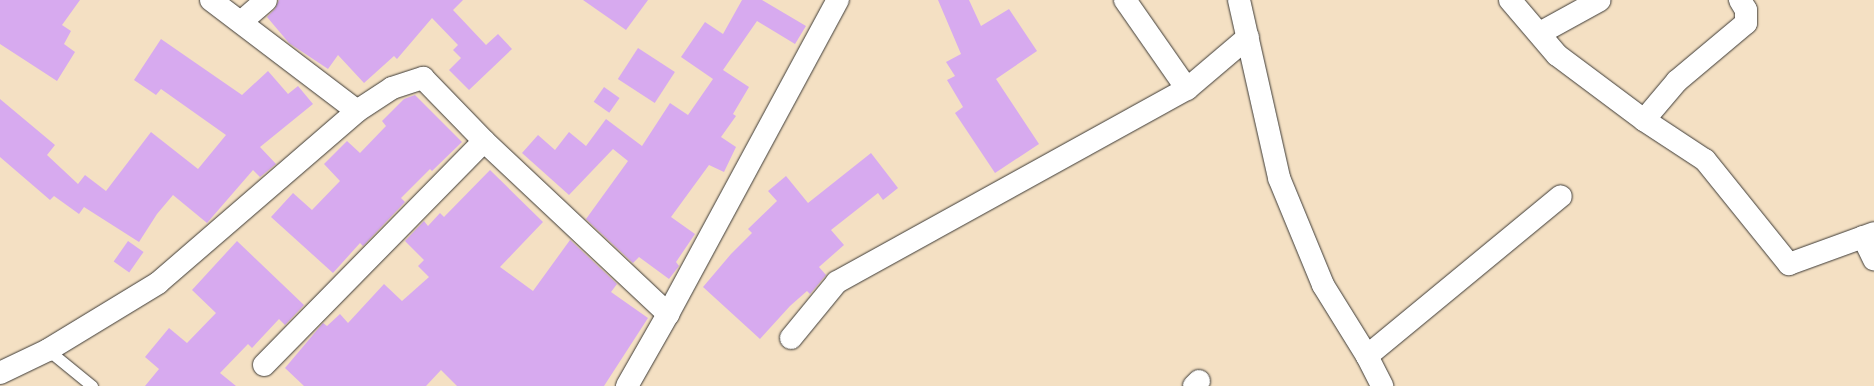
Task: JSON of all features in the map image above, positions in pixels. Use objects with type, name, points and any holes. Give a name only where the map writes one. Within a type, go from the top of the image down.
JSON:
[{"type":"street","points":[[211,0],[357,111]]},
{"type":"street","points":[[241,22],[266,0]]},
{"type":"street","points":[[627,386],[838,0]]},
{"type":"street","points":[[1125,0],[1186,90]]},
{"type":"street","points":[[1238,0],[1279,178],[1324,285],[1367,356],[1382,386]]},
{"type":"street","points":[[1510,0],[1557,55],[1644,120],[1705,160],[1789,264],[1869,235],[1874,260]]},
{"type":"street","points":[[1540,33],[1600,0]]},
{"type":"street","points":[[1644,120],[1677,80],[1746,23],[1746,10],[1740,0]]},
{"type":"street","points":[[791,338],[837,282],[1186,90],[1248,37]]},
{"type":"street","points":[[0,373],[48,350],[158,283],[357,111],[392,88],[424,78],[484,141],[668,314]]},
{"type":"street","points":[[264,365],[484,141]]},
{"type":"street","points":[[1367,356],[1561,196]]},
{"type":"lane","points":[[48,350],[92,386]]},
{"type":"building","points":[[0,0],[80,0],[62,25],[71,31],[64,44],[75,52],[57,81],[0,44]]},
{"type":"building","points":[[279,0],[463,0],[453,10],[486,45],[498,34],[512,49],[469,90],[449,70],[461,58],[453,50],[458,45],[432,18],[397,59],[394,56],[364,83],[338,55],[328,69],[289,43],[267,17],[275,9]]},
{"type":"building","points":[[583,0],[648,0],[626,30]]},
{"type":"building","points":[[742,0],[762,0],[806,26],[795,44],[757,21],[723,70],[749,87],[733,114],[736,116],[721,137],[736,147],[724,172],[709,165],[671,217],[695,234],[676,262],[679,266],[669,279],[639,257],[633,263],[586,219],[628,161],[613,149],[569,195],[522,153],[538,135],[555,150],[569,132],[586,146],[606,119],[642,146],[670,103],[688,115],[713,79],[681,57],[705,22],[723,34]]},
{"type":"building","points":[[938,0],[969,0],[981,26],[1009,9],[1037,51],[996,79],[1039,144],[995,173],[955,113],[963,107],[947,80],[955,76],[946,62],[961,54]]},
{"type":"building","points":[[161,39],[242,95],[268,71],[288,94],[298,86],[313,104],[260,147],[276,164],[260,177],[253,170],[207,223],[173,195],[157,214],[139,242],[84,207],[79,214],[54,196],[50,200],[0,157],[0,99],[55,145],[47,155],[78,184],[85,175],[106,191],[151,132],[198,169],[226,135],[161,89],[156,95],[134,80]]},
{"type":"building","points":[[638,48],[675,72],[655,103],[618,79]]},
{"type":"building","points":[[604,87],[620,98],[609,113],[594,102]]},
{"type":"building","points":[[415,95],[462,142],[432,171],[430,169],[401,198],[405,202],[363,246],[360,243],[333,273],[271,217],[293,193],[312,210],[340,181],[324,164],[347,141],[360,153],[386,126],[382,121],[404,99]]},
{"type":"building","points":[[871,153],[898,188],[883,200],[878,193],[831,230],[844,245],[819,267],[826,275],[810,294],[807,291],[790,306],[760,339],[703,287],[752,233],[748,229],[777,201],[768,191],[786,176],[808,203]]},
{"type":"building","points":[[490,170],[543,222],[500,267],[533,291],[570,240],[617,284],[611,292],[648,318],[604,386],[457,386],[441,370],[426,386],[304,386],[285,368],[323,323],[327,326],[340,314],[348,323],[384,284],[402,301],[429,277],[418,266],[424,260],[405,241],[424,221],[428,226],[440,213],[444,217]]},
{"type":"building","points":[[128,241],[144,252],[129,272],[114,261]]},
{"type":"building","points":[[237,241],[304,305],[285,325],[279,319],[252,348],[248,344],[220,373],[236,386],[145,386],[159,369],[145,357],[169,328],[187,343],[216,313],[192,290]]}]
